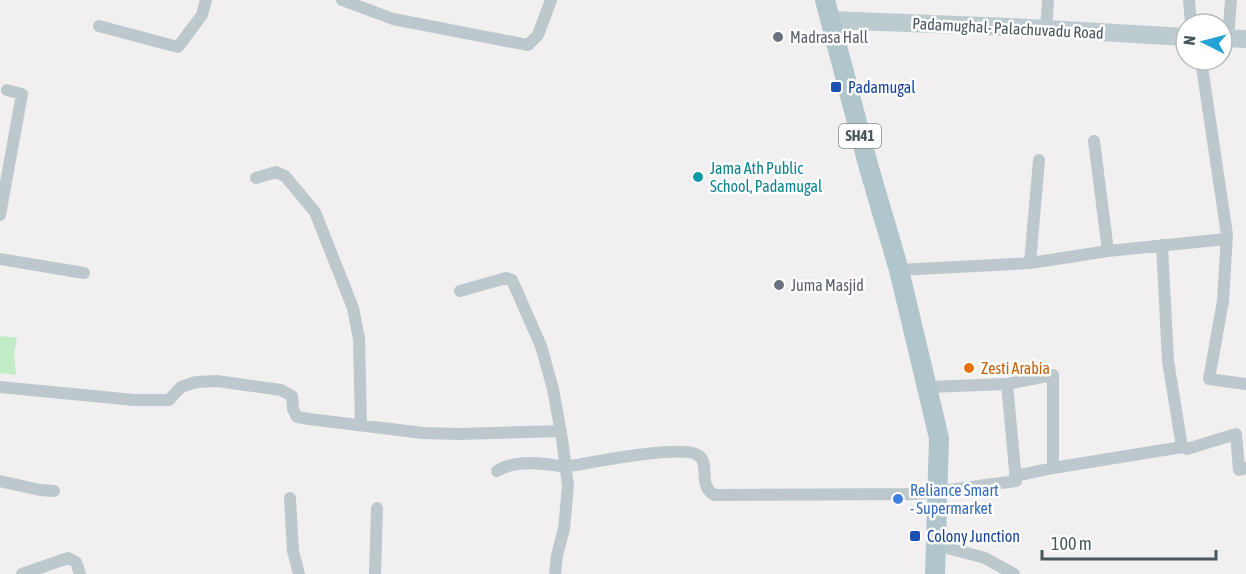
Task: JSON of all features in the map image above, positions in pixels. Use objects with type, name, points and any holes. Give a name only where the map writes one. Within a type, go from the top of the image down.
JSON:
[{"type":"main road","name":"SH41","points":[[825,0],[868,168],[899,270]]},
{"type":"main road","name":"Padamughal- Palachuvadu Road","points":[[830,20],[1174,36]]},
{"type":"main road","points":[[899,270],[939,438],[935,574]]},
{"type":"street","points":[[99,26],[178,46],[202,15],[206,0]]},
{"type":"street","points":[[342,0],[393,19],[528,45],[538,35],[551,0]]},
{"type":"street","points":[[1046,30],[1048,0]]},
{"type":"street","points":[[1203,72],[1224,208],[1226,239],[1223,301],[1209,379],[1246,384]]},
{"type":"street","points":[[0,215],[22,94],[7,90]]},
{"type":"street","points":[[1094,141],[1108,251]]},
{"type":"street","points":[[1030,263],[1039,160]]},
{"type":"street","points":[[256,178],[276,172],[285,176],[315,212],[353,308],[359,339],[361,425]]},
{"type":"street","points":[[899,270],[1030,263],[1108,251],[1226,239]]},
{"type":"street","points":[[1015,476],[1182,447],[1168,361],[1162,245]]},
{"type":"street","points":[[0,259],[84,273]]},
{"type":"street","points":[[460,291],[506,278],[512,280],[540,346],[553,388],[568,486],[564,530],[557,555],[555,574]]},
{"type":"street","points":[[928,387],[1006,384],[1053,375],[1053,468]]},
{"type":"street","points":[[0,387],[134,400],[169,400],[181,387],[188,384],[217,381],[281,390],[292,396],[293,410],[297,417],[441,434],[561,431]]},
{"type":"street","points":[[497,471],[507,464],[565,467],[659,453],[689,452],[699,455],[704,463],[705,484],[708,491],[714,495],[919,494],[1016,481],[1006,384]]},
{"type":"street","points":[[1187,449],[1236,434],[1239,470],[1246,468]]},
{"type":"street","points":[[0,482],[54,491]]},
{"type":"street","points":[[290,498],[293,550],[299,574]]},
{"type":"street","points":[[375,574],[377,508]]},
{"type":"street","points":[[936,545],[985,558],[1014,574]]},
{"type":"street","points":[[22,574],[68,558],[76,562],[80,574]]},
{"type":"green space","points":[[0,336],[17,338],[14,354],[16,375],[0,373]]},
{"type":"place","name":"Madrasa Hall","points":[[778,37]]},
{"type":"place","name":"Padamugal","points":[[836,87]]},
{"type":"place","name":"Jama Ath Public School, Padamugal","points":[[698,177]]},
{"type":"place","name":"Juma Masjid","points":[[779,285]]},
{"type":"place","name":"Zesti Arabia","points":[[969,368]]},
{"type":"place","name":"Reliance Smart - Supermarket","points":[[898,499]]},
{"type":"place","name":"Colony Junction","points":[[915,536]]}]
